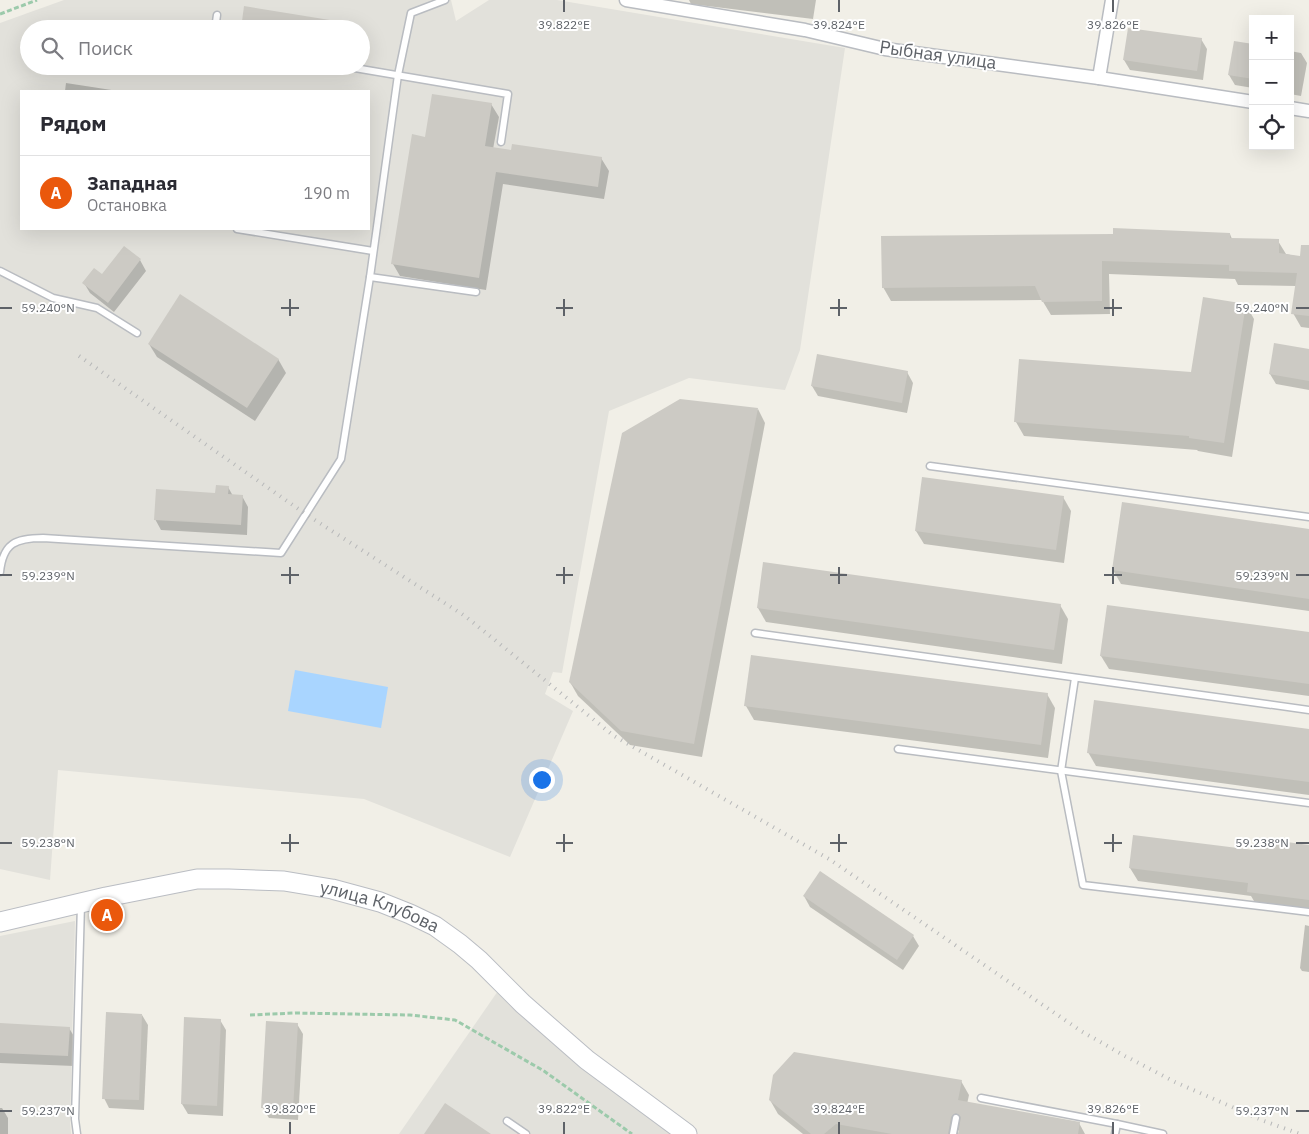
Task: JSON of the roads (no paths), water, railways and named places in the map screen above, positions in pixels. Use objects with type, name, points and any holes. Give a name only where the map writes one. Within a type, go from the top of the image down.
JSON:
[{"type":"main road","name":"улица Клубова","points":[[0,922],[197,879],[274,880],[306,884],[358,896],[410,914],[434,926],[479,960],[523,1004],[587,1060],[686,1134]]},
{"type":"street","name":"Рыбная улица","points":[[626,0],[805,30],[884,49],[1099,78],[1249,101]]},
{"type":"street","points":[[1099,78],[1112,0]]},
{"type":"street","points":[[1294,109],[1309,111]]},
{"type":"lane","points":[[0,572],[1,563],[6,551],[14,542],[28,538],[281,552],[341,459],[370,277],[398,75],[410,13],[445,0]]},
{"type":"lane","points":[[216,20],[217,15]]},
{"type":"lane","points":[[370,70],[508,94],[501,142]]},
{"type":"lane","points":[[243,230],[373,251]]},
{"type":"lane","points":[[0,271],[53,298],[97,308],[137,333]]},
{"type":"lane","points":[[370,277],[476,292]]},
{"type":"lane","points":[[930,466],[1309,516]]},
{"type":"lane","points":[[755,633],[1309,710]]},
{"type":"lane","points":[[1075,678],[1061,771],[1083,885],[1309,912]]},
{"type":"lane","points":[[898,749],[1309,803]]},
{"type":"lane","points":[[77,1134],[75,1119],[81,903]]},
{"type":"lane","points":[[981,1098],[1163,1134]]},
{"type":"lane","points":[[953,1134],[956,1118]]},
{"type":"lane","points":[[506,1121],[526,1134]]},
{"type":"lane","points":[[1115,1134],[1117,1124]]},
{"type":"water","points":[[295,670],[388,687],[381,728],[288,711]]},
{"type":"railway","points":[[79,356],[307,515],[465,616],[614,736],[829,859],[1081,1031],[1175,1082],[1264,1121],[1300,1134]]},
{"type":"place","name":"Западная","points":[[107,915]]}]
